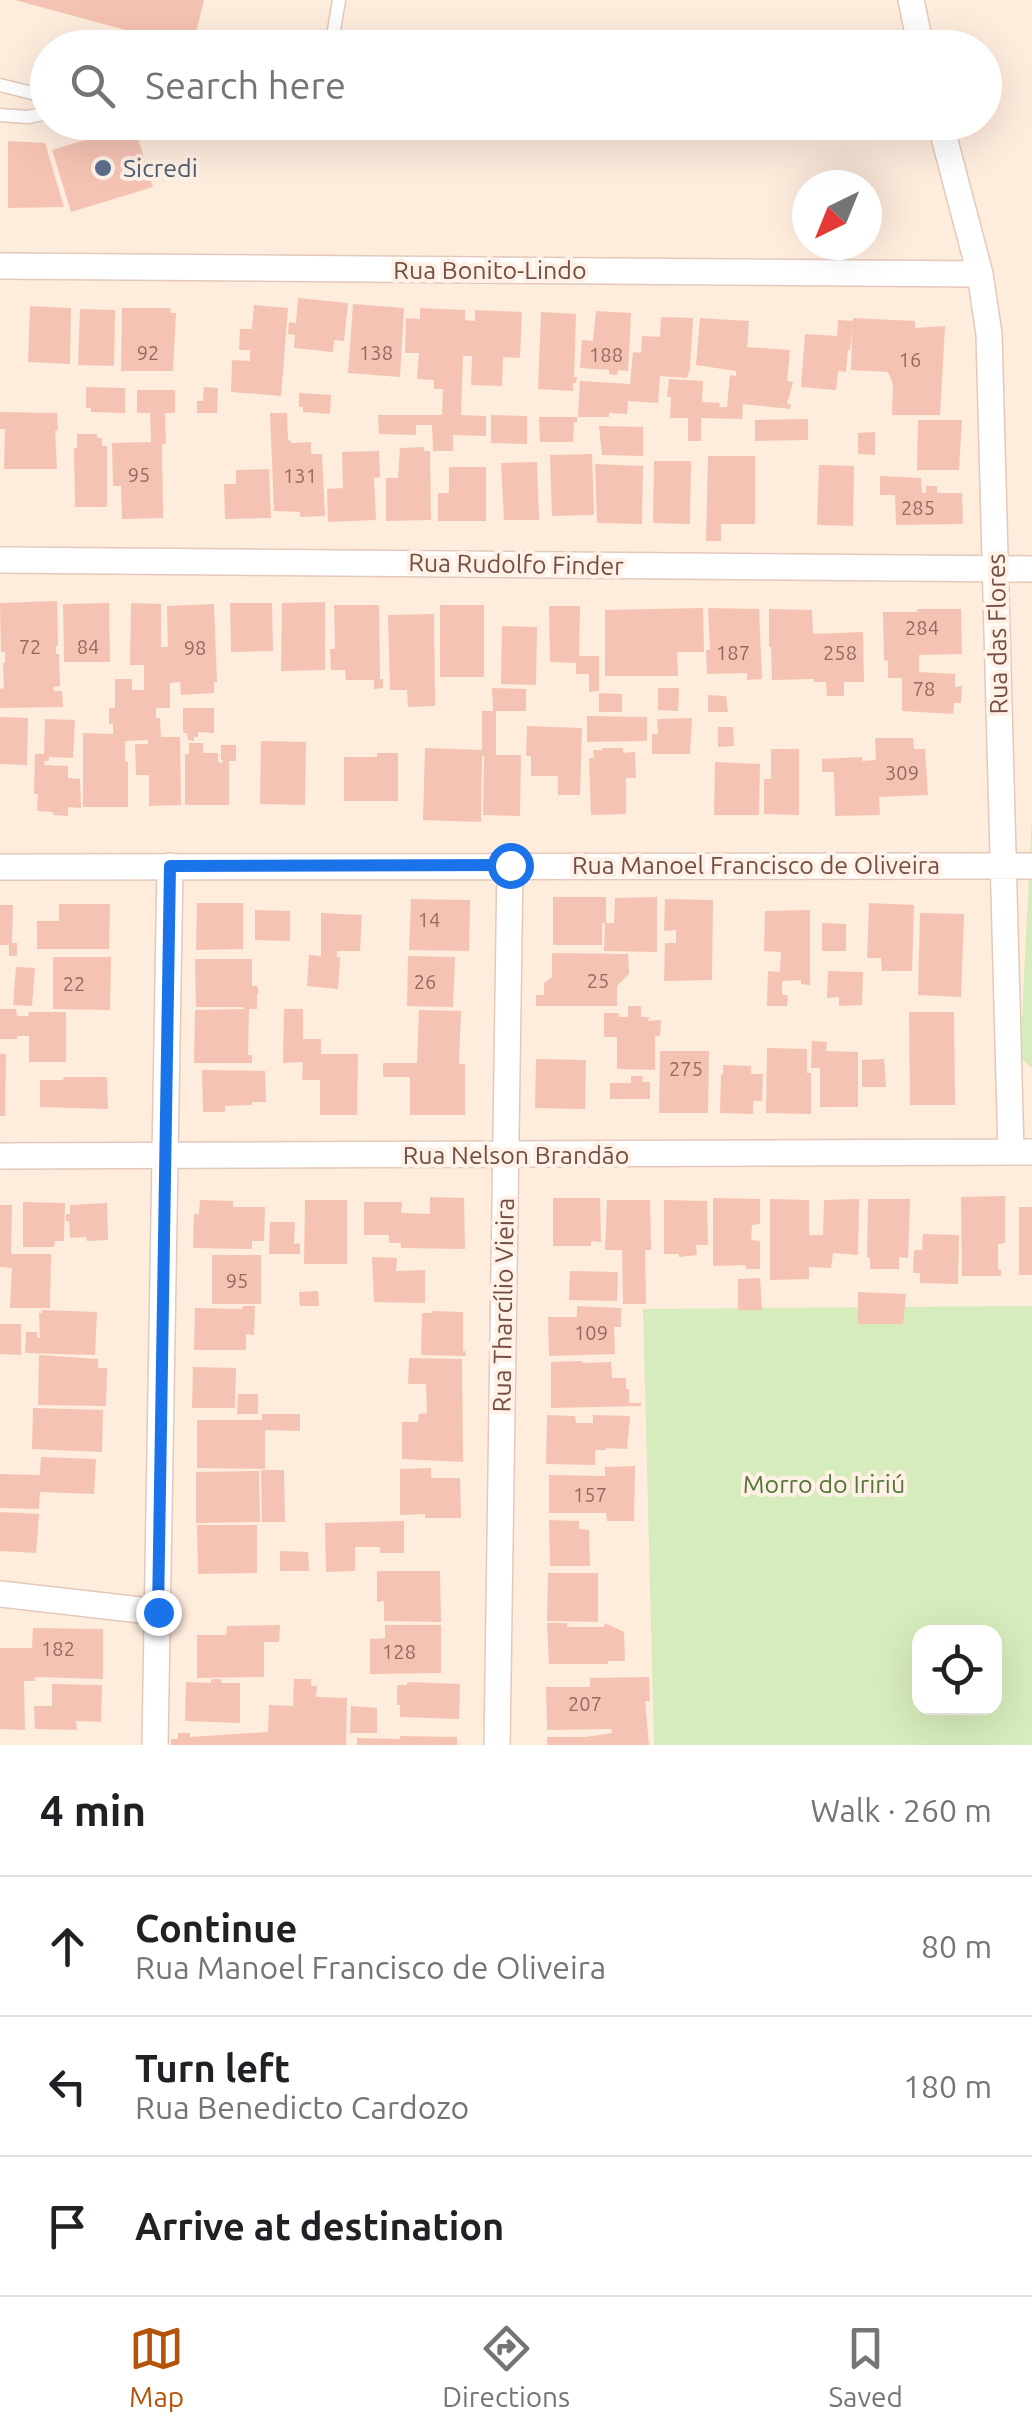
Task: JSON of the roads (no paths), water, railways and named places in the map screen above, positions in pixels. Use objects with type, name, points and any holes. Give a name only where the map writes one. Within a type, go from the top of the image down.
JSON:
[{"type":"street","points":[[911,0],[917,30]]},
{"type":"street","name":"Rua das Flores","points":[[945,140],[980,274],[989,334],[1003,866],[1021,1152]]},
{"type":"street","name":"Rua Bonito-Lindo","points":[[0,266],[980,274]]},
{"type":"street","name":"Rua Rudolfo Finder","points":[[0,560],[1032,569]]},
{"type":"street","name":"Rua Tharcílio Vieira","points":[[497,1745],[510,865]]},
{"type":"street","name":"Rua Manoel Francisco de Oliveira","points":[[0,866],[1032,866]]},
{"type":"street","points":[[155,1745],[170,866]]},
{"type":"street","name":"Rua Nelson Brandão","points":[[0,1156],[1021,1152]]},
{"type":"street","points":[[0,1594],[158,1612]]},
{"type":"lane","points":[[333,30],[338,0]]},
{"type":"lane","points":[[0,85],[30,92]]},
{"type":"lane","points":[[0,115],[30,117]]},
{"type":"place","name":"Sicredi","points":[[103,168]]},
{"type":"park label","name":"Morro do Iririú","points":[[824,1484]]}]
